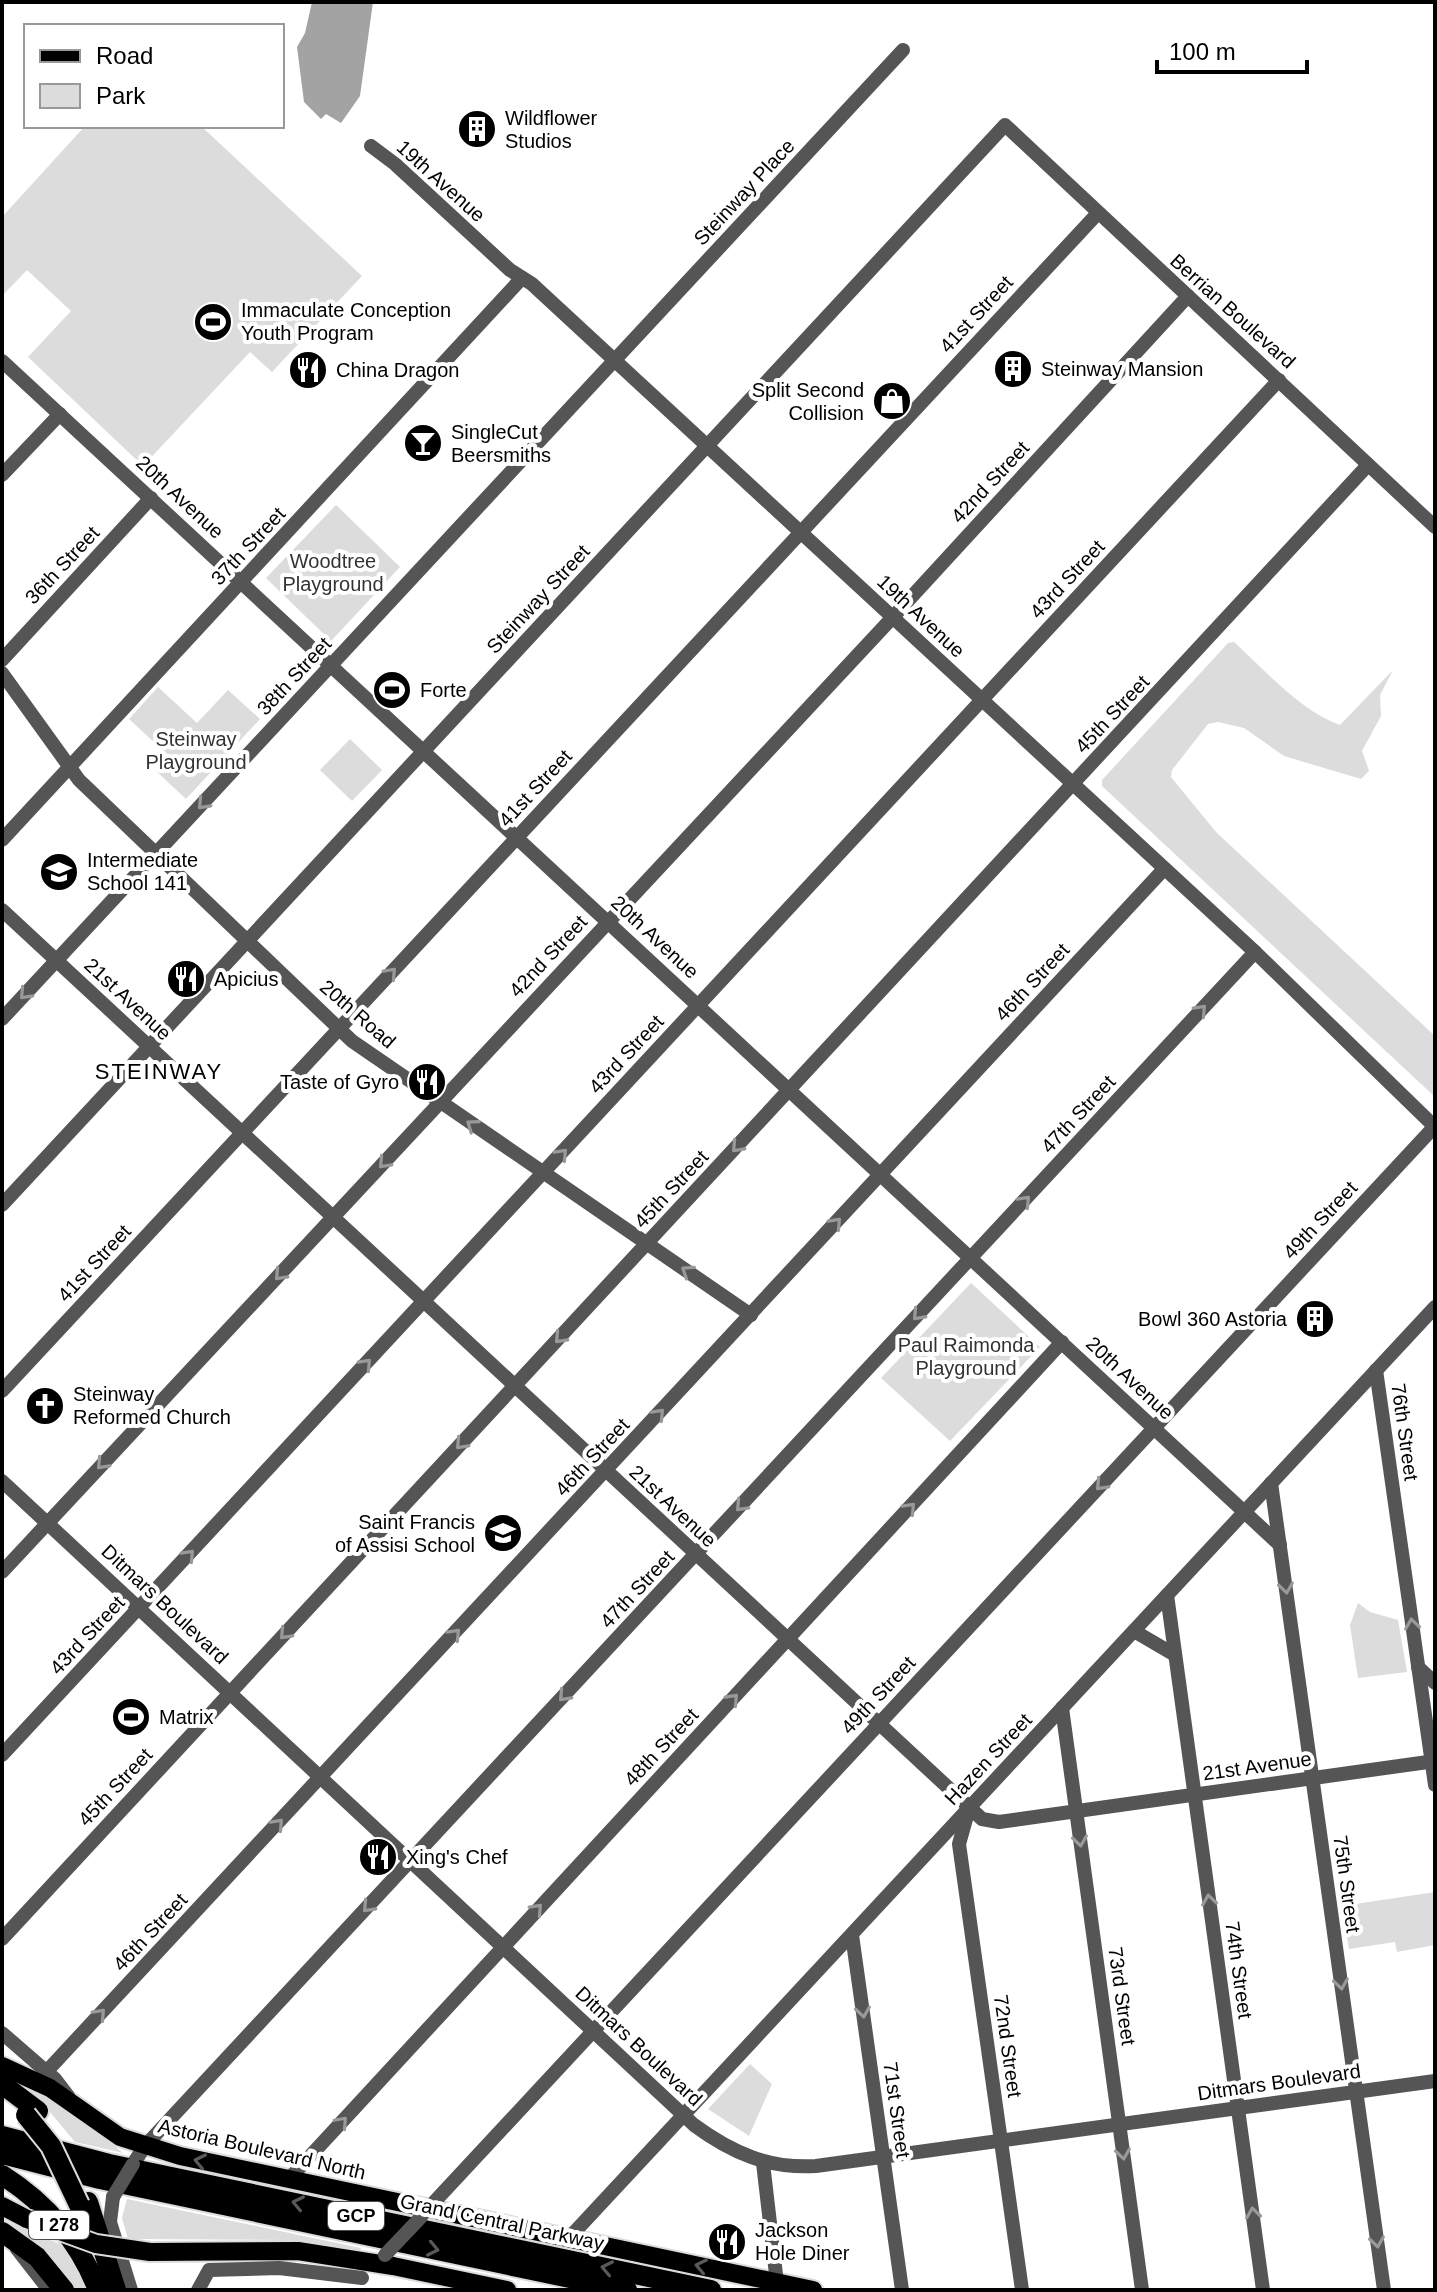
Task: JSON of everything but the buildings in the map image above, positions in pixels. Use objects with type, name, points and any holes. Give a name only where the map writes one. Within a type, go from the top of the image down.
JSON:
[{"type":"highway","points":[[2,2084],[32,2113]]},
{"type":"highway","name":"I 278","points":[[2,2098],[32,2113],[84,2204],[114,2290]]},
{"type":"highway","name":"Grand Central Parkway","points":[[2,2136],[109,2164],[711,2290]]},
{"type":"highway","name":"Grand Central Parkway","points":[[2,2154],[100,2179],[627,2290]]},
{"type":"highway","name":"I 278","points":[[2,2175],[50,2213],[81,2254],[98,2290]]},
{"type":"highway","points":[[2,2234],[37,2257],[64,2290]]},
{"type":"main road","name":"Astoria Boulevard North","points":[[2,2066],[38,2081],[114,2134],[145,2146],[425,2212],[569,2238],[813,2290]]},
{"type":"main road","points":[[2,2206],[27,2219],[87,2241],[150,2252],[280,2250],[381,2259],[507,2290]]},
{"type":"street","name":"Steinway Place","points":[[615,361],[903,50]]},
{"type":"street","name":"Berrian Boulevard","points":[[1005,125],[1435,527]]},
{"type":"street","name":"Steinway Street","points":[[2,1205],[1005,125]]},
{"type":"street","name":"19th Avenue","points":[[371,146],[708,445],[1255,952],[1435,1126]]},
{"type":"street","name":"41st Street","points":[[2,1391],[1098,213]]},
{"type":"street","name":"37th Street","points":[[2,840],[522,278]]},
{"type":"street","name":"42nd Street","points":[[2,1572],[893,617],[1188,296]]},
{"type":"street","name":"20th Avenue","points":[[2,361],[1280,1545]]},
{"type":"street","name":"38th Street","points":[[2,1019],[615,361]]},
{"type":"street","name":"43rd Street","points":[[2,1755],[1279,380]]},
{"type":"street","points":[[2,475],[60,414]]},
{"type":"street","name":"45th Street","points":[[2,1939],[1368,465]]},
{"type":"street","name":"36th Street","points":[[2,660],[151,498]]},
{"type":"street","name":"20th Road","points":[[2,673],[70,766],[114,816],[340,1028],[439,1103],[751,1315]]},
{"type":"street","name":"46th Street","points":[[47,2071],[1164,869]]},
{"type":"street","name":"21st Avenue","points":[[2,910],[968,1809],[993,1822],[1433,1761]]},
{"type":"street","name":"47th Street","points":[[131,2290],[110,2222],[113,2197],[145,2146],[1255,952]]},
{"type":"street","name":"49th Street","points":[[351,2290],[1435,1126]]},
{"type":"street","name":"Hazen Street","points":[[569,2238],[1435,1307]]},
{"type":"street","name":"48th Street","points":[[289,2179],[1062,1342]]},
{"type":"street","name":"76th Street","points":[[1376,1370],[1435,1785]]},
{"type":"street","name":"Ditmars Boulevard","points":[[2,1481],[685,2115],[718,2142],[763,2163],[805,2167],[1435,2081]]},
{"type":"street","name":"75th Street","points":[[1271,1483],[1384,2290]]},
{"type":"street","name":"74th Street","points":[[1167,1595],[1263,2290]]},
{"type":"street","points":[[1134,1631],[1175,1655]]},
{"type":"street","points":[[1418,1667],[1435,1683]]},
{"type":"street","name":"73rd Street","points":[[1062,1708],[1142,2290]]},
{"type":"street","name":"72nd Street","points":[[968,1809],[959,1844],[1022,2290]]},
{"type":"street","name":"71st Street","points":[[852,1935],[902,2290]]},
{"type":"street","points":[[4,2039],[47,2071],[72,2102]]},
{"type":"street","points":[[763,2163],[777,2283]]},
{"type":"street","points":[[2,2234],[49,2290]]},
{"type":"street","points":[[198,2290],[209,2270],[279,2268],[362,2278]]},
{"type":"green space","points":[[83,128],[203,128],[362,276],[272,372],[250,352],[143,466],[28,357],[71,311],[27,270],[2,296],[2,217]]},
{"type":"green space","name":"Woodtree Playground","points":[[336,505],[400,567],[331,641],[266,578]]},
{"type":"green space","points":[[1234,642],[1297,700],[1340,725],[1393,670],[1380,695],[1381,716],[1362,751],[1369,771],[1361,779],[1284,756],[1244,728],[1218,722],[1208,724],[1172,770],[1171,777],[1216,832],[1435,1036],[1435,1097],[1102,786],[1102,780],[1228,643]]},
{"type":"green space","name":"Steinway Playground","points":[[158,687],[197,723],[228,690],[260,719],[186,799],[156,771],[169,756],[129,719]]},
{"type":"green space","points":[[350,739],[382,770],[352,801],[320,770]]},
{"type":"green space","name":"Paul Raimonda Playground","points":[[971,1283],[1040,1347],[950,1441],[881,1378]]},
{"type":"green space","points":[[1358,1603],[1370,1612],[1398,1620],[1407,1672],[1358,1678],[1350,1625]]},
{"type":"green space","points":[[1435,1892],[1435,1945],[1397,1952],[1395,1942],[1349,1949],[1342,1906]]},
{"type":"green space","points":[[750,2064],[772,2084],[749,2136],[708,2109]]},
{"type":"green space","points":[[11,2081],[27,2084],[56,2099],[123,2153],[75,2142],[45,2106]]},
{"type":"green space","points":[[127,2199],[361,2248],[360,2251],[293,2240],[128,2239],[122,2218]]},
{"type":"green space","points":[[3,2220],[67,2247],[87,2290],[74,2290],[34,2245]]},
{"type":"shaded area","points":[[312,2],[373,2],[360,96],[341,123],[326,114],[321,119],[304,102],[297,47],[305,33]]},
{"type":"place","name":"Wildflower Studios","points":[[477,129]]},
{"type":"place","name":"Immaculate Conception Youth Program","points":[[213,322]]},
{"type":"place","name":"Steinway Mansion","points":[[1013,369]]},
{"type":"place","name":"China Dragon","points":[[308,370]]},
{"type":"place","name":"Split Second Collision","points":[[892,401]]},
{"type":"place","name":"SingleCut Beersmiths","points":[[423,443]]},
{"type":"place","name":"Forte","points":[[392,690]]},
{"type":"place","name":"Intermediate School 141","points":[[59,872]]},
{"type":"place","name":"Apicius","points":[[186,979]]},
{"type":"place","name":"Taste of Gyro","points":[[427,1082]]},
{"type":"place","name":"Bowl 360 Astoria","points":[[1315,1319]]},
{"type":"place","name":"Steinway Reformed Church","points":[[45,1406]]},
{"type":"place","name":"Saint Francis of Assisi School","points":[[503,1533]]},
{"type":"place","name":"Matrix","points":[[131,1717]]},
{"type":"place","name":"Xing's Chef","points":[[378,1857]]},
{"type":"place","name":"Jackson Hole Diner","points":[[727,2242]]},
{"type":"district","name":"STEINWAY","points":[[159,1071]]}]
